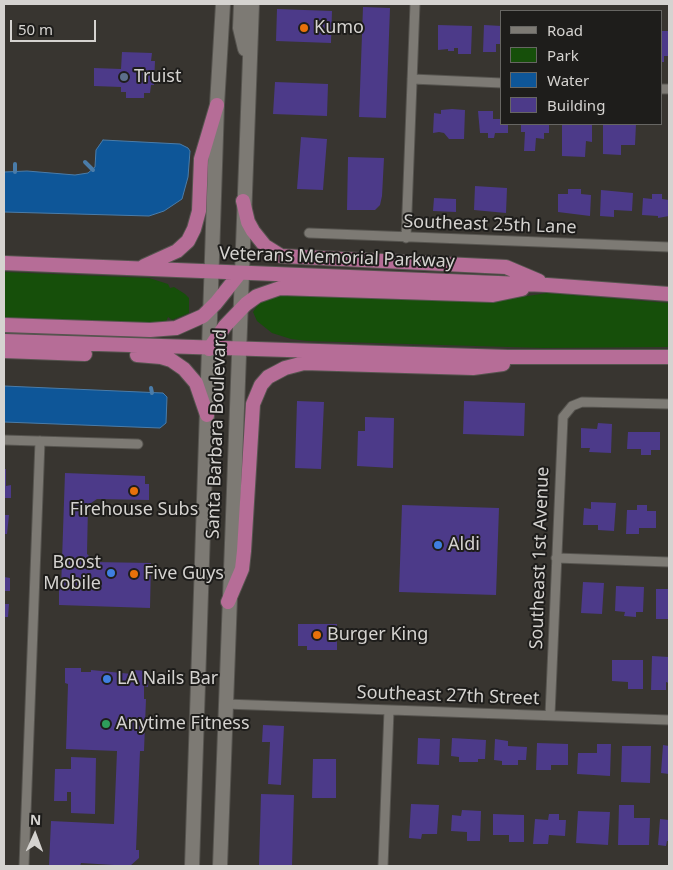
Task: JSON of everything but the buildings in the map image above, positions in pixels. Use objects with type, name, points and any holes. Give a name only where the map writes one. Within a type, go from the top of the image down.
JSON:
[{"type":"highway","points":[[140,268],[177,250],[188,241],[194,229],[199,211],[201,159],[217,105]]},
{"type":"highway","points":[[244,201],[248,222],[253,231],[265,246],[281,256],[506,267],[547,285]]},
{"type":"highway","name":"Veterans Memorial Parkway","points":[[4,263],[547,285],[669,294]]},
{"type":"highway","points":[[4,325],[167,330],[189,324],[210,309],[240,273]]},
{"type":"highway","points":[[209,349],[240,310],[257,296],[280,288],[493,295],[547,285]]},
{"type":"highway","points":[[4,341],[239,350],[568,357],[669,357]]},
{"type":"highway","points":[[4,351],[152,356],[171,360],[186,371],[196,383],[207,415]]},
{"type":"highway","points":[[228,602],[242,569],[252,404],[261,385],[276,371],[304,363],[473,368],[568,357]]},
{"type":"main road","name":"Santa Barbara Boulevard","points":[[192,866],[217,105],[223,4]]},
{"type":"main road","points":[[241,4],[240,28],[249,62]]},
{"type":"main road","name":"Santa Barbara Boulevard","points":[[220,866],[228,602],[239,350],[240,273],[252,4]]},
{"type":"street","points":[[406,238],[415,4]]},
{"type":"street","points":[[412,79],[500,83]]},
{"type":"street","name":"Southeast 25th Lane","points":[[309,233],[669,248]]},
{"type":"street","name":"Southeast 1st Avenue","points":[[550,716],[561,424],[566,411],[572,406],[590,402],[669,404]]},
{"type":"street","points":[[4,440],[138,444]]},
{"type":"street","points":[[24,866],[40,441]]},
{"type":"street","points":[[556,558],[669,562]]},
{"type":"street","name":"Southeast 27th Street","points":[[225,704],[669,720]]},
{"type":"street","points":[[384,866],[389,710]]},
{"type":"green space","points":[[4,272],[149,278],[168,284],[170,288],[174,287],[185,294],[189,298],[189,313],[172,320],[168,317],[166,322],[151,324],[4,319]]},
{"type":"green space","points":[[547,293],[669,303],[669,347],[543,348],[307,341],[291,339],[272,333],[257,321],[253,312],[259,303],[285,294],[490,302]]},
{"type":"water","points":[[103,140],[180,144],[188,148],[190,151],[188,177],[182,199],[164,211],[149,216],[4,212],[4,172],[27,171],[75,175],[88,173],[95,167],[96,150]]},
{"type":"water","points":[[4,386],[163,393],[167,397],[166,423],[160,428],[4,422]]},
{"type":"waterway","points":[[85,162],[93,170]]},
{"type":"waterway","points":[[15,164],[15,172]]},
{"type":"waterway","points":[[151,388],[152,393]]},
{"type":"place","name":"Kumo","points":[[304,28]]},
{"type":"place","name":"Truist","points":[[124,77]]},
{"type":"place","name":"Firehouse Subs","points":[[134,491]]},
{"type":"place","name":"Aldi","points":[[438,545]]},
{"type":"place","name":"Boost Mobile","points":[[111,573]]},
{"type":"place","name":"Five Guys","points":[[134,574]]},
{"type":"place","name":"Burger King","points":[[317,635]]},
{"type":"place","name":"LA Nails Bar","points":[[107,679]]},
{"type":"place","name":"Anytime Fitness","points":[[106,724]]}]
